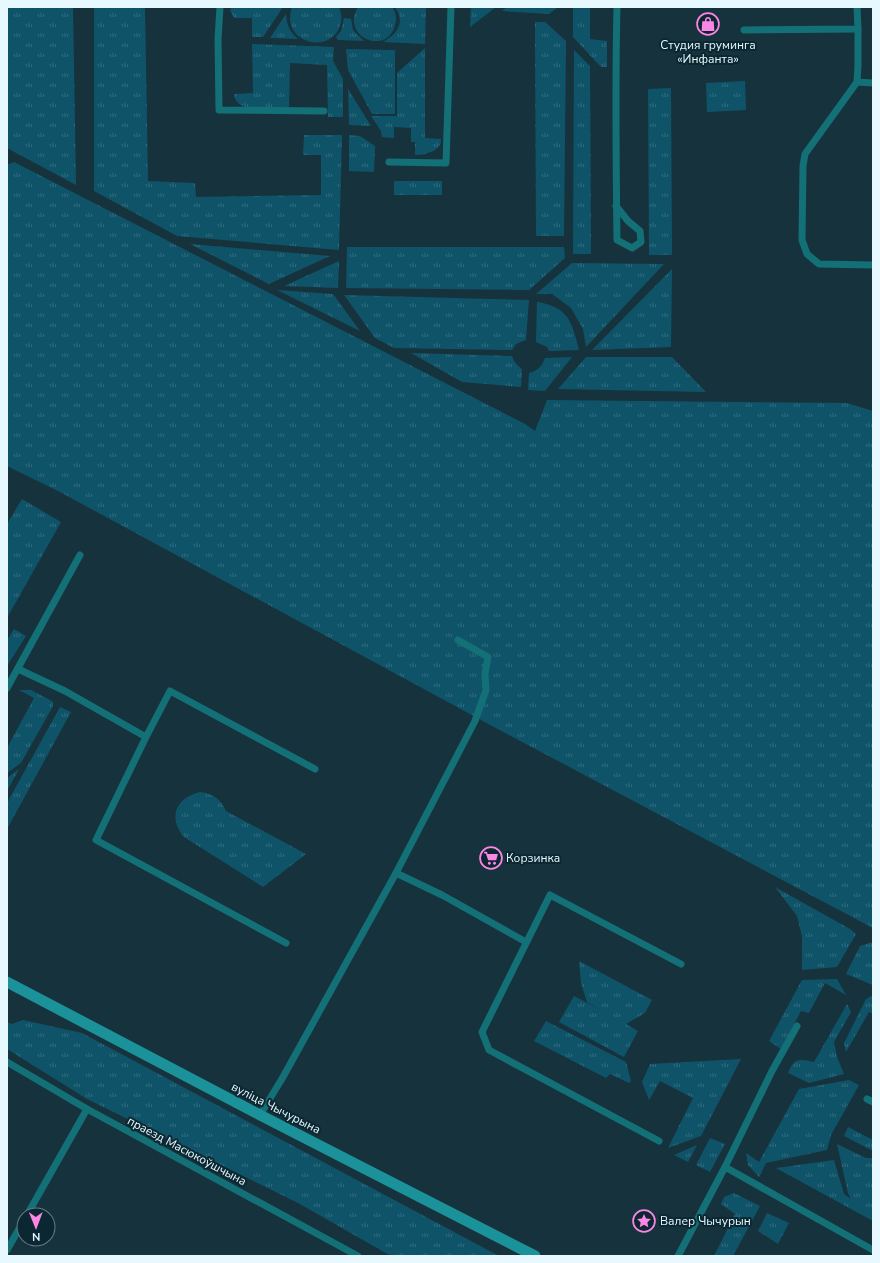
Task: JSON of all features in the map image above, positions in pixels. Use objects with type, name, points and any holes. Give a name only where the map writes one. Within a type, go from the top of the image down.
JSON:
[{"type":"main road","name":"вуліца Чычурына","points":[[7,982],[260,1115],[535,1256]]},
{"type":"lane","points":[[220,7],[218,39],[219,110],[324,111]]},
{"type":"lane","points":[[389,162],[446,163],[451,7]]},
{"type":"lane","points":[[616,206],[628,221],[640,231],[641,242],[632,248],[617,240],[616,206],[615,83],[617,7]]},
{"type":"lane","points":[[857,7],[857,82],[805,154],[803,166],[802,240],[807,254],[819,264],[873,265]]},
{"type":"lane","points":[[744,30],[858,29]]},
{"type":"lane","points":[[857,82],[873,83]]},
{"type":"lane","points":[[7,688],[80,555]]},
{"type":"lane","points":[[260,1115],[283,1077],[396,873],[475,721],[486,690],[485,674],[488,657],[458,640]]},
{"type":"lane","points":[[18,669],[65,691],[146,737]]},
{"type":"lane","points":[[286,943],[96,840],[170,691],[315,769]]},
{"type":"lane","points":[[396,873],[442,895],[526,942]]},
{"type":"lane","points":[[659,1141],[489,1050],[482,1032],[550,895],[681,964]]},
{"type":"lane","points":[[678,1256],[725,1167],[772,1071],[797,1026]]},
{"type":"lane","name":"праезд Масюкоўшчына","points":[[7,1062],[87,1109],[358,1256]]},
{"type":"lane","points":[[32,1207],[87,1109]]},
{"type":"lane","points":[[725,1167],[873,1250]]},
{"type":"lane","points":[[7,1250],[16,1234]]},
{"type":"green space","points":[[7,7],[73,7],[76,185],[7,148]]},
{"type":"green space","points":[[94,7],[145,7],[148,181],[195,183],[196,197],[321,195],[321,155],[303,155],[304,135],[342,135],[339,250],[177,236],[94,191]]},
{"type":"green space","points":[[232,7],[283,7],[263,37],[252,37],[252,18],[234,18],[230,10]]},
{"type":"green space","points":[[292,7],[339,7],[341,22],[336,33],[329,40],[309,42],[300,37],[293,30],[290,20]]},
{"type":"green space","points":[[358,7],[392,7],[396,20],[391,34],[384,40],[375,41],[367,39],[360,34],[355,27],[354,18]]},
{"type":"green space","points":[[395,7],[426,7],[425,44],[383,42],[396,32],[400,23],[400,18]]},
{"type":"green space","points":[[471,7],[496,7],[470,27]]},
{"type":"green space","points":[[507,7],[558,7],[549,14],[502,11]]},
{"type":"green space","points":[[573,7],[590,7],[590,39],[607,41],[607,67],[601,67],[573,37]]},
{"type":"green space","points":[[286,14],[289,28],[298,39],[270,38]]},
{"type":"green space","points":[[344,18],[351,19],[353,30],[364,41],[338,40],[336,37],[341,31]]},
{"type":"green space","points":[[535,22],[545,22],[566,41],[564,236],[536,236]]},
{"type":"green space","points":[[252,44],[334,47],[333,61],[343,79],[343,117],[328,117],[327,65],[290,63],[289,107],[245,107],[239,103],[235,99],[234,94],[253,93]]},
{"type":"green space","points":[[425,48],[425,138],[441,139],[441,143],[439,147],[432,152],[415,155],[415,142],[411,142],[411,128],[394,127],[394,138],[382,137],[381,131],[371,116],[397,116],[397,73]]},
{"type":"green space","points":[[346,49],[395,50],[395,114],[372,114],[348,70]]},
{"type":"green space","points":[[574,50],[590,66],[591,254],[573,254]]},
{"type":"green space","points":[[745,81],[746,110],[707,112],[706,83]]},
{"type":"green space","points":[[671,88],[672,255],[649,255],[648,89]]},
{"type":"green space","points":[[348,89],[371,126],[349,125]]},
{"type":"green space","points":[[349,135],[360,136],[375,146],[374,172],[349,171]]},
{"type":"green space","points":[[14,162],[525,424],[535,431],[547,400],[847,403],[873,411],[873,928],[494,727],[58,491],[7,466],[7,165]]},
{"type":"green space","points":[[394,181],[442,181],[442,195],[394,195]]},
{"type":"green space","points":[[190,244],[330,256],[269,284]]},
{"type":"green space","points":[[347,247],[564,247],[565,258],[529,290],[346,288]]},
{"type":"green space","points":[[339,261],[338,288],[284,286]]},
{"type":"green space","points":[[572,263],[664,264],[586,347],[583,329],[571,308],[552,294],[536,294]]},
{"type":"green space","points":[[672,269],[671,347],[592,350]]},
{"type":"green space","points":[[277,290],[333,294],[360,331]]},
{"type":"green space","points":[[344,295],[529,300],[526,340],[516,344],[512,350],[394,348],[375,338]]},
{"type":"green space","points":[[537,302],[556,308],[567,317],[574,331],[579,350],[549,351],[547,347],[536,342]]},
{"type":"green space","points":[[411,353],[512,356],[522,369],[521,387],[462,382]]},
{"type":"green space","points":[[572,357],[545,391],[528,390],[529,373],[539,368],[545,358]]},
{"type":"green space","points":[[586,357],[672,357],[706,392],[558,389]]},
{"type":"green space","points":[[22,499],[61,522],[7,618],[7,524]]},
{"type":"green space","points":[[14,629],[26,636],[7,666],[7,640]]},
{"type":"green space","points":[[19,690],[31,690],[53,702],[53,706],[21,763],[7,773],[7,748],[34,698]]},
{"type":"green space","points":[[60,707],[71,712],[7,829],[7,803]]},
{"type":"green space","points":[[19,769],[7,791],[7,778]]},
{"type":"green space","points":[[200,792],[216,797],[226,811],[306,854],[263,887],[184,837],[179,830],[175,816],[180,804],[191,795]]},
{"type":"green space","points":[[775,887],[850,929],[856,934],[837,967],[802,970],[802,936],[797,916]]},
{"type":"green space","points":[[873,942],[873,985],[846,974],[860,946]]},
{"type":"green space","points":[[579,961],[652,1000],[645,1013],[626,1024],[638,1031],[624,1057],[559,1022],[574,996],[605,1012],[587,1002],[581,983]]},
{"type":"green space","points":[[837,979],[846,995],[825,983],[809,1013],[801,1011],[781,1049],[769,1041],[802,980]]},
{"type":"green space","points":[[873,995],[873,1014],[869,1012],[846,1052],[844,1043],[866,999]]},
{"type":"green space","points":[[847,1004],[851,1012],[834,1042],[837,1057],[844,1074],[809,1083],[788,1073],[793,1064],[798,1060],[814,1062]]},
{"type":"green space","points":[[23,1020],[82,1033],[499,1256],[391,1256],[298,1203],[87,1099],[7,1049],[7,1022],[12,1024]]},
{"type":"green space","points":[[546,1021],[626,1062],[631,1081],[629,1083],[610,1074],[606,1078],[534,1041]]},
{"type":"green space","points":[[741,1059],[701,1136],[668,1148],[693,1098],[660,1081],[649,1100],[642,1082],[650,1064]]},
{"type":"green space","points":[[849,1080],[859,1085],[831,1135],[827,1150],[766,1163],[759,1177],[748,1165],[746,1153],[759,1162],[799,1089]]},
{"type":"green space","points":[[848,1127],[873,1140],[873,1151],[844,1136]]},
{"type":"green space","points":[[710,1138],[725,1144],[710,1172],[696,1165]]},
{"type":"green space","points":[[837,1144],[866,1158],[873,1158],[873,1221],[776,1168],[834,1160],[844,1194],[851,1199],[848,1193]]},
{"type":"green space","points":[[697,1145],[688,1162],[674,1155]]},
{"type":"green space","points":[[734,1193],[760,1206],[733,1256],[714,1256],[735,1214],[721,1204],[724,1197]]},
{"type":"green space","points":[[767,1213],[789,1223],[778,1244],[758,1231]]},
{"type":"place","name":"Студия груминга «Инфанта»","points":[[708,24]]},
{"type":"place","name":"Корзинка","points":[[491,858]]},
{"type":"place","name":"Валер Чычурын","points":[[644,1221]]}]
